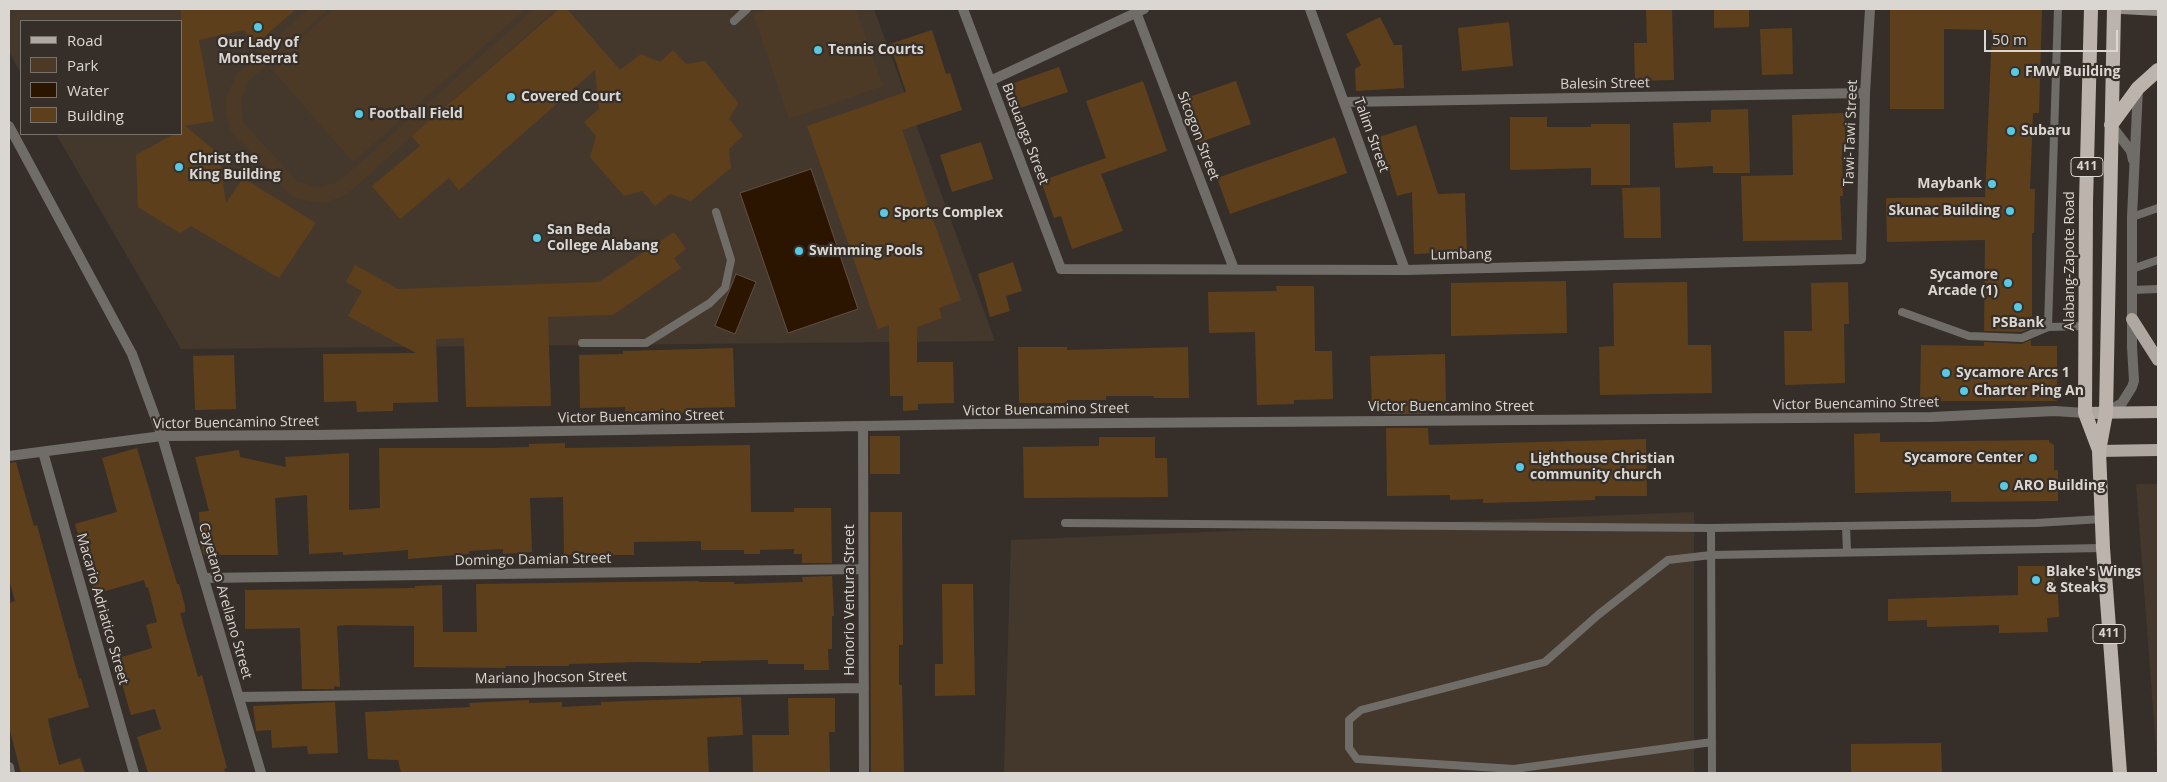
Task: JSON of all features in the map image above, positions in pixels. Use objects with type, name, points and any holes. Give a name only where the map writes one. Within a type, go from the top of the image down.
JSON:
[{"type":"highway","name":"Alabang-Zapote Road","points":[[2091,9],[2086,202],[2085,413],[2099,451]]},
{"type":"highway","name":"Alabang-Zapote Road","points":[[2114,9],[2106,413],[2099,451],[2103,548],[2120,773]]},
{"type":"highway","points":[[2111,125],[2138,88],[2158,70]]},
{"type":"main road","points":[[2122,9],[2158,11]]},
{"type":"main road","points":[[2132,319],[2158,360]]},
{"type":"main road","points":[[2085,413],[2158,412]]},
{"type":"main road","points":[[2099,451],[2158,450]]},
{"type":"street","name":"Busuanga Street","points":[[963,9],[1061,269]]},
{"type":"street","name":"Talim Street","points":[[1310,9],[1405,270]]},
{"type":"street","name":"Tawi-Tawi Street","points":[[1861,259],[1865,93],[1870,9]]},
{"type":"street","points":[[990,81],[1140,10]]},
{"type":"street","name":"Sicogon Street","points":[[1140,10],[1234,269]]},
{"type":"street","points":[[2106,413],[2122,403],[2134,381],[2132,217],[2138,88]]},
{"type":"street","name":"Balesin Street","points":[[1345,102],[1865,93]]},
{"type":"street","points":[[2111,125],[2131,151],[2135,169]]},
{"type":"street","name":"Cayetano Arellano Street","points":[[9,126],[132,354],[162,436],[261,773]]},
{"type":"street","name":"Lumbang","points":[[1061,269],[1405,270],[1861,259]]},
{"type":"street","name":"Victor Buencamino Street","points":[[9,456],[162,436],[984,424],[1932,417],[2054,411],[2085,413]]},
{"type":"street","name":"Honorio Ventura Street","points":[[863,427],[864,773]]},
{"type":"street","name":"Macario Adriatico Street","points":[[43,452],[134,773]]},
{"type":"street","name":"Domingo Damian Street","points":[[204,578],[863,569]]},
{"type":"street","name":"Mariano Jhocson Street","points":[[239,697],[864,688]]},
{"type":"street","points":[[9,767],[10,773]]},
{"type":"lane","points":[[734,21],[747,9]]},
{"type":"lane","points":[[2048,327],[2058,9]]},
{"type":"lane","points":[[2132,217],[2158,208]]},
{"type":"lane","points":[[582,343],[646,343],[710,303],[725,288],[731,260],[716,212]]},
{"type":"lane","points":[[2132,269],[2158,260]]},
{"type":"lane","points":[[2132,290],[2158,289]]},
{"type":"lane","points":[[1902,312],[1969,336],[2022,338],[2048,327],[2086,326]]},
{"type":"lane","points":[[1065,523],[1711,528],[2036,523],[2102,519]]},
{"type":"lane","points":[[1846,526],[1847,552]]},
{"type":"lane","points":[[1711,528],[1712,773]]},
{"type":"lane","points":[[1712,742],[1514,769],[1357,759],[1349,748],[1349,720],[1361,710],[1545,662],[1598,615],[1668,560],[1711,555],[2103,548]]},
{"type":"shaded area","name":"San Beda College Alabang","points":[[9,9],[874,9],[995,341],[181,349],[57,135],[182,135],[182,20],[20,20],[20,71],[9,52]]},
{"type":"shaded area","points":[[2136,484],[2158,484],[2158,773]]},
{"type":"shaded area","points":[[1694,512],[1694,773],[1004,773],[1011,540]]},
{"type":"green space","points":[[308,9],[329,9],[248,82],[241,99],[243,122],[298,182],[319,187],[338,182],[534,9],[556,9],[346,195],[325,203],[291,196],[231,131],[226,114],[226,97],[237,74]]},
{"type":"green space","name":"Football Field","points":[[333,9],[526,9],[353,162],[269,66]]},
{"type":"green space","name":"Tennis Courts","points":[[768,9],[856,9],[883,86],[789,119],[753,14]]},
{"type":"water","name":"Swimming Pools","points":[[811,169],[858,309],[788,333],[740,193]]},
{"type":"water","points":[[736,274],[756,282],[735,334],[715,326]]},
{"type":"building","name":"Christ the King Building","points":[[181,9],[296,9],[256,44],[244,30],[199,40],[214,121],[185,126],[219,154],[226,203],[243,178],[316,223],[279,278],[191,226],[180,233],[138,207],[136,155],[172,135],[182,135]]},
{"type":"building","points":[[559,9],[567,9],[620,70],[641,54],[660,62],[673,50],[686,64],[705,61],[738,103],[729,119],[743,136],[729,149],[731,168],[691,201],[670,194],[655,206],[642,191],[624,196],[590,157],[596,136],[584,122],[599,109],[595,70],[459,190],[449,178],[400,219],[372,186],[420,146],[412,136]]},
{"type":"building","points":[[1646,9],[1672,9],[1674,80],[1635,81],[1634,43],[1647,43]]},
{"type":"building","points":[[1714,9],[1749,9],[1749,27],[1714,28]]},
{"type":"building","points":[[1890,9],[2042,9],[2039,113],[2033,113],[2030,189],[2035,189],[2034,233],[2032,233],[2032,328],[2021,332],[1984,331],[1985,240],[1887,242],[1886,198],[1985,197],[1992,30],[1944,29],[1944,109],[1890,109]]},
{"type":"building","points":[[1380,17],[1394,45],[1402,45],[1404,88],[1356,91],[1355,69],[1361,65],[1346,34]]},
{"type":"building","points":[[1509,22],[1513,66],[1462,71],[1458,28]]},
{"type":"building","points":[[1792,28],[1793,74],[1762,75],[1760,29]]},
{"type":"building","name":"Sports Complex","points":[[932,30],[946,74],[950,73],[962,110],[902,130],[961,300],[939,308],[942,318],[917,327],[917,362],[953,362],[954,403],[918,404],[918,410],[903,411],[903,396],[890,396],[889,325],[878,329],[807,126],[906,92],[890,44]]},
{"type":"building","points":[[1059,67],[1068,92],[1014,110],[1005,86]]},
{"type":"building","points":[[1143,81],[1167,151],[1101,174],[1123,231],[1072,249],[1061,216],[1054,218],[1041,181],[1106,158],[1086,101]]},
{"type":"building","points":[[1236,81],[1251,124],[1198,143],[1183,99]]},
{"type":"building","points":[[1748,109],[1750,173],[1713,173],[1713,166],[1675,168],[1673,123],[1711,122],[1711,110]]},
{"type":"building","points":[[1844,113],[1846,152],[1842,152],[1843,196],[1840,196],[1842,240],[1743,241],[1741,176],[1793,175],[1792,115]]},
{"type":"building","points":[[1510,117],[1547,117],[1547,127],[1591,127],[1591,124],[1630,124],[1630,185],[1591,185],[1591,168],[1510,170]]},
{"type":"building","points":[[1416,125],[1438,194],[1465,193],[1467,252],[1414,254],[1412,192],[1397,196],[1379,137]]},
{"type":"building","points":[[1335,137],[1347,173],[1230,214],[1217,178]]},
{"type":"building","points":[[981,142],[993,179],[952,192],[940,155]]},
{"type":"building","points":[[1660,187],[1661,238],[1624,238],[1622,188]]},
{"type":"building","points":[[674,232],[686,249],[674,258],[681,268],[613,315],[548,317],[551,406],[466,407],[464,338],[436,339],[438,402],[393,403],[393,411],[357,412],[356,401],[324,402],[323,354],[416,353],[348,316],[362,291],[346,282],[355,265],[398,289],[599,282]]},
{"type":"building","points":[[1013,262],[1022,291],[1006,296],[1010,311],[990,317],[978,274]]},
{"type":"building","points":[[1566,281],[1567,333],[1451,336],[1451,283]]},
{"type":"building","points":[[1687,282],[1688,345],[1711,345],[1712,393],[1600,395],[1599,347],[1614,346],[1613,283]]},
{"type":"building","points":[[1848,282],[1849,324],[1844,324],[1845,383],[1785,385],[1784,331],[1812,331],[1811,283]]},
{"type":"building","points":[[1276,286],[1314,286],[1315,351],[1332,351],[1333,399],[1294,400],[1294,404],[1257,405],[1255,332],[1209,333],[1208,292],[1277,291]]},
{"type":"building","points":[[2031,340],[2031,346],[2057,346],[2057,401],[1920,401],[1921,345],[1984,346],[1984,342],[2022,344]]},
{"type":"building","points":[[1018,347],[1067,347],[1067,350],[1188,347],[1189,398],[1106,396],[1106,400],[1067,400],[1067,403],[1019,403]]},
{"type":"building","points":[[733,348],[735,407],[692,408],[692,413],[625,415],[625,407],[580,408],[579,355],[623,354],[623,351]]},
{"type":"building","points":[[1445,354],[1446,406],[1428,406],[1428,414],[1385,414],[1385,407],[1372,408],[1370,356]]},
{"type":"building","points":[[234,355],[236,409],[195,410],[193,356]]},
{"type":"building","points":[[1386,428],[1428,428],[1429,445],[1646,439],[1647,496],[1595,496],[1595,500],[1483,503],[1483,499],[1450,500],[1450,495],[1387,496]]},
{"type":"building","points":[[1880,433],[1880,442],[2049,440],[2054,445],[2054,470],[2058,470],[2058,501],[1951,502],[1951,491],[1855,493],[1854,434]]},
{"type":"building","points":[[870,436],[900,436],[900,474],[870,474]]},
{"type":"building","points":[[1099,437],[1155,437],[1155,458],[1167,458],[1168,497],[1024,498],[1023,447],[1099,446]]},
{"type":"building","points":[[565,443],[565,448],[750,445],[751,512],[794,512],[794,508],[831,508],[832,563],[802,563],[802,554],[794,554],[794,549],[760,550],[760,554],[744,554],[744,550],[701,550],[701,541],[634,542],[634,555],[564,555],[563,497],[530,498],[532,552],[503,554],[503,549],[469,551],[469,554],[408,559],[408,550],[343,555],[343,552],[309,554],[307,495],[275,498],[278,555],[204,555],[200,542],[199,512],[209,511],[195,457],[239,450],[240,457],[286,467],[285,457],[349,453],[349,510],[380,508],[379,448],[492,448],[529,447],[529,444]]},
{"type":"building","points":[[137,448],[177,584],[179,584],[185,606],[185,612],[180,613],[198,677],[202,675],[227,768],[224,769],[226,773],[148,773],[137,737],[161,729],[155,709],[131,715],[115,659],[152,648],[146,625],[157,622],[148,587],[146,588],[144,580],[95,594],[75,524],[117,512],[102,458]]},
{"type":"building","points":[[16,462],[34,526],[37,525],[79,679],[81,678],[89,707],[48,719],[52,738],[59,765],[80,758],[85,773],[21,773],[9,727],[9,603],[15,601],[9,579],[9,463]]},
{"type":"building","points":[[870,512],[902,512],[903,645],[899,645],[899,685],[902,685],[904,773],[871,773]]},
{"type":"building","points":[[2018,566],[2054,566],[2055,594],[2058,594],[2059,617],[2047,618],[2048,632],[1999,633],[1999,625],[1927,627],[1927,620],[1888,621],[1888,599],[2018,595]]},
{"type":"building","points":[[832,576],[834,616],[832,616],[832,649],[828,649],[829,670],[804,670],[804,664],[768,664],[768,660],[701,661],[701,663],[569,664],[569,666],[506,666],[506,668],[414,667],[414,626],[347,625],[337,626],[340,687],[334,686],[334,689],[302,689],[300,628],[245,629],[245,590],[415,588],[415,586],[442,585],[443,632],[477,632],[476,584],[699,581],[734,582],[734,584],[803,582],[802,577]]},
{"type":"building","points":[[942,584],[973,584],[975,695],[935,696],[935,664],[943,664]]},
{"type":"building","points":[[741,697],[743,735],[707,737],[709,773],[401,773],[398,760],[368,759],[365,712],[470,707],[469,703],[529,700],[529,703],[562,702],[562,707],[601,705],[601,702]]},
{"type":"building","points":[[788,698],[835,698],[835,732],[829,732],[830,773],[753,773],[752,735],[789,735]]},
{"type":"building","points":[[335,702],[338,753],[308,754],[307,746],[272,748],[271,730],[256,731],[253,706]]},
{"type":"building","points":[[1941,743],[1942,773],[1851,773],[1851,744]]},
{"type":"place","name":"Our Lady of Montserrat","points":[[258,27]]},
{"type":"place","name":"Tennis Courts","points":[[818,50]]},
{"type":"place","name":"FMW Building","points":[[2015,72]]},
{"type":"place","name":"Covered Court","points":[[511,97]]},
{"type":"place","name":"Football Field","points":[[359,114]]},
{"type":"place","name":"Subaru","points":[[2011,131]]},
{"type":"place","name":"Christ the King Building","points":[[179,167]]},
{"type":"place","name":"Maybank","points":[[1992,184]]},
{"type":"place","name":"Skunac Building","points":[[2010,211]]},
{"type":"place","name":"Sports Complex","points":[[884,213]]},
{"type":"place","name":"San Beda College Alabang","points":[[537,238]]},
{"type":"place","name":"Swimming Pools","points":[[799,251]]},
{"type":"place","name":"Sycamore Arcade (1)","points":[[2008,283]]},
{"type":"place","name":"PSBank","points":[[2018,307]]},
{"type":"place","name":"Sycamore Arcs 1","points":[[1946,373]]},
{"type":"place","name":"Charter Ping An","points":[[1964,391]]},
{"type":"place","name":"Sycamore Center","points":[[2033,458]]},
{"type":"place","name":"Lighthouse Christian community church","points":[[1520,467]]},
{"type":"place","name":"ARO Building","points":[[2004,486]]},
{"type":"place","name":"Blake's Wings & Steaks","points":[[2036,580]]}]
